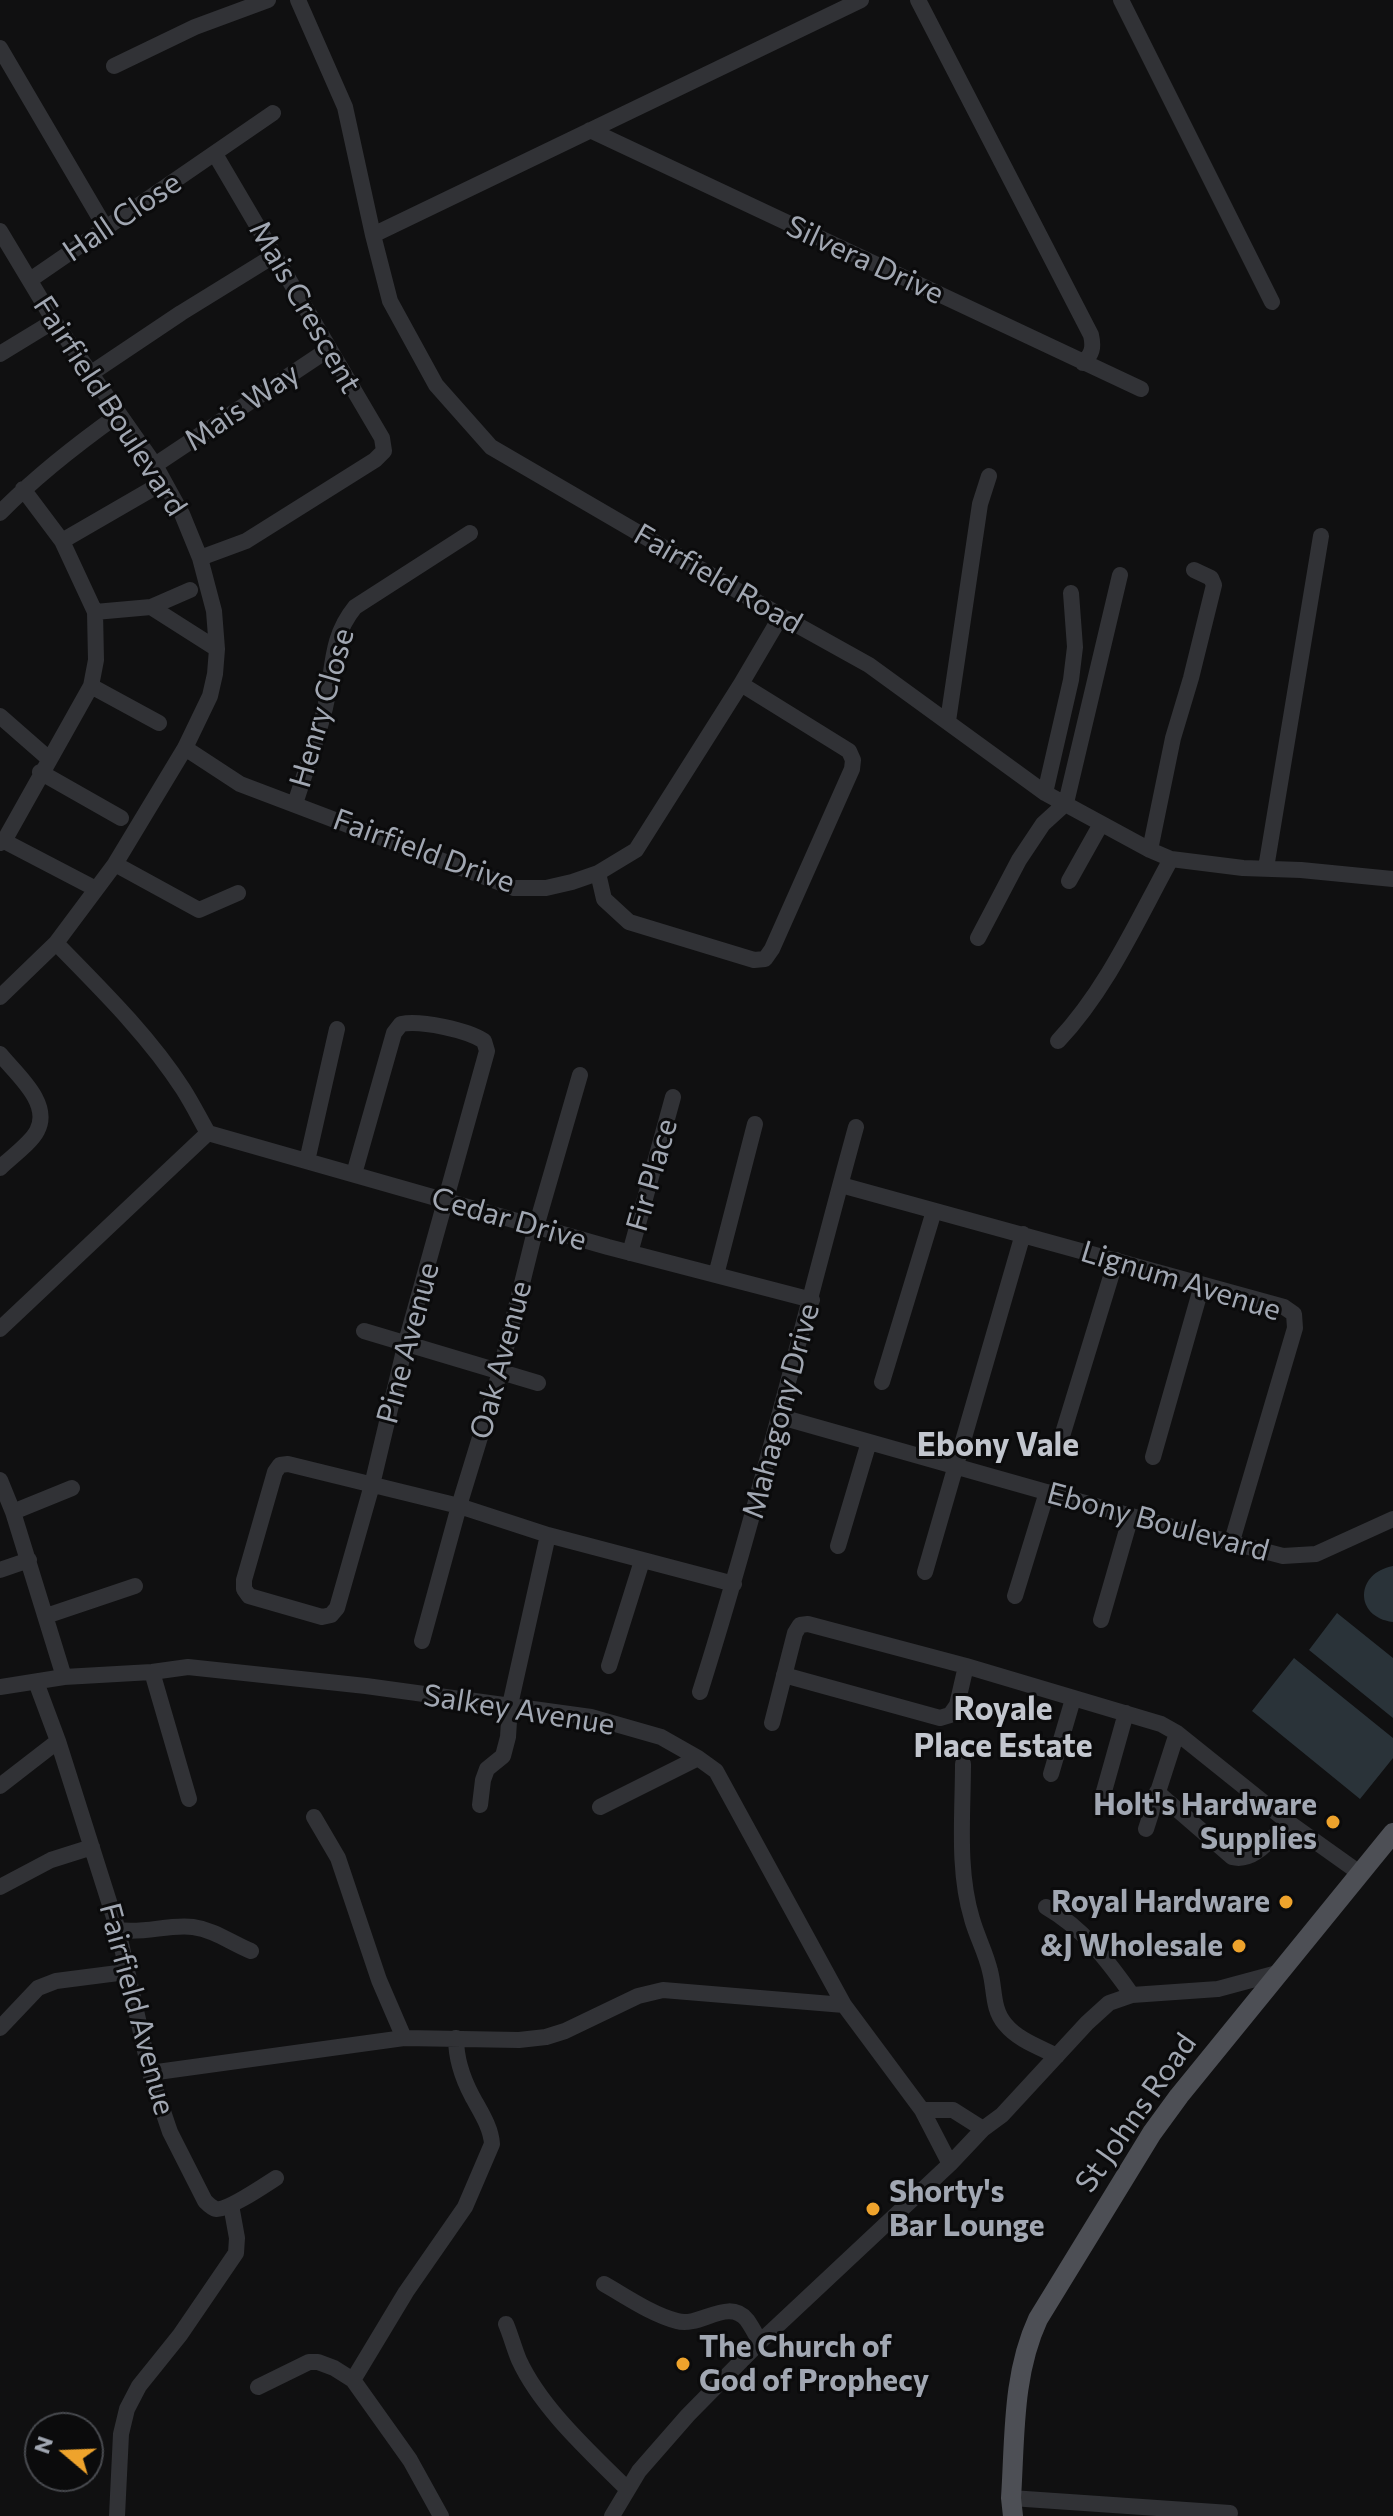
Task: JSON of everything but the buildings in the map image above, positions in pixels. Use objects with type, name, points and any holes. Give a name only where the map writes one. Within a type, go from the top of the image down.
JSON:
[{"type":"main road","name":"St Johns Road","points":[[1012,2507],[1020,2370],[1028,2340],[1038,2319],[1152,2133],[1393,1833]]},
{"type":"street","points":[[114,66],[195,27],[268,0]]},
{"type":"street","name":"Fairfield Road","points":[[298,0],[345,107],[390,301],[436,385],[491,447],[869,665],[1045,793],[1150,850],[1171,859],[1243,868],[1393,879]]},
{"type":"street","points":[[373,235],[861,0]]},
{"type":"street","points":[[918,0],[1091,335],[1094,346],[1091,356],[1083,363]]},
{"type":"street","points":[[1121,0],[1272,302]]},
{"type":"street","points":[[0,48],[105,227]]},
{"type":"street","name":"Hall Close","points":[[30,280],[273,113]]},
{"type":"street","name":"Silvera Drive","points":[[590,130],[1141,389]]},
{"type":"street","name":"Mais Crescent","points":[[200,558],[246,541],[375,460],[384,451],[382,438],[215,154]]},
{"type":"street","name":"Fairfield Boulevard","points":[[0,231],[54,321],[155,465],[182,514],[200,558],[214,611],[217,649],[210,696],[185,748],[115,864],[56,943],[0,997]]},
{"type":"street","points":[[90,374],[275,255]]},
{"type":"street","points":[[0,354],[54,321]]},
{"type":"street","name":"Mais Way","points":[[155,465],[329,349]]},
{"type":"street","points":[[0,513],[66,453],[118,415]]},
{"type":"street","points":[[948,721],[980,504],[989,476]]},
{"type":"street","points":[[62,541],[164,482]]},
{"type":"street","points":[[23,489],[62,541],[95,612],[96,660],[91,686],[2,842],[96,889]]},
{"type":"street","name":"Henry Close","points":[[295,804],[325,707],[333,653],[344,621],[355,607],[470,533]]},
{"type":"street","points":[[1266,868],[1321,536]]},
{"type":"street","points":[[1150,850],[1173,738],[1214,585],[1211,578],[1194,570]]},
{"type":"street","points":[[978,938],[1019,860],[1043,824],[1066,803],[1120,575]]},
{"type":"street","points":[[95,612],[151,607],[190,590]]},
{"type":"street","points":[[1045,793],[1071,680],[1075,647],[1071,593]]},
{"type":"street","points":[[151,607],[217,649]]},
{"type":"street","name":"Fairfield Drive","points":[[185,748],[240,784],[514,888],[546,888],[598,873],[636,850],[781,616]]},
{"type":"street","points":[[598,873],[604,899],[629,922],[754,960],[765,959],[852,769],[853,760],[849,751],[741,684]]},
{"type":"street","points":[[91,686],[159,723]]},
{"type":"street","points":[[0,716],[44,766],[121,818]]},
{"type":"street","points":[[1069,881],[1101,824]]},
{"type":"street","points":[[1058,1041],[1080,1018],[1106,977],[1171,859]]},
{"type":"street","points":[[115,864],[199,910],[238,893]]},
{"type":"street","points":[[0,1329],[208,1133],[182,1088],[150,1046],[106,994],[56,943]]},
{"type":"street","name":"Pine Avenue","points":[[354,1174],[394,1033],[401,1024],[411,1022],[474,1035],[484,1041],[487,1051],[406,1342],[372,1485],[337,1608],[331,1615],[322,1617],[249,1596],[244,1589],[244,1580],[275,1472],[280,1465],[288,1464],[372,1485]]},
{"type":"street","points":[[307,1161],[337,1029]]},
{"type":"street","points":[[0,1054],[39,1102],[41,1117],[37,1132],[0,1168]]},
{"type":"street","name":"Oak Avenue","points":[[422,1641],[500,1372],[536,1227],[580,1075]]},
{"type":"street","name":"Fir Place","points":[[630,1253],[673,1097]]},
{"type":"street","points":[[716,1275],[755,1124]]},
{"type":"street","name":"Mahagony Drive","points":[[700,1692],[781,1417],[856,1127]]},
{"type":"street","name":"Cedar Drive","points":[[208,1133],[630,1253],[812,1300]]},
{"type":"street","name":"Lignum Avenue","points":[[841,1185],[1284,1307],[1294,1314],[1295,1328],[1232,1541]]},
{"type":"street","points":[[882,1382],[934,1211]]},
{"type":"street","points":[[925,1572],[1023,1234]]},
{"type":"street","points":[[1063,1433],[1116,1260]]},
{"type":"street","points":[[1153,1457],[1202,1285]]},
{"type":"street","points":[[364,1331],[538,1383]]},
{"type":"street","name":"Ebony Boulevard","points":[[781,1417],[1283,1556],[1316,1554],[1393,1519]]},
{"type":"street","points":[[838,1546],[869,1442]]},
{"type":"street","points":[[0,1480],[29,1560],[64,1677]]},
{"type":"street","points":[[372,1485],[459,1506],[548,1535],[734,1584]]},
{"type":"street","points":[[13,1512],[72,1488]]},
{"type":"street","points":[[1015,1596],[1047,1492]]},
{"type":"street","points":[[1101,1620],[1131,1516]]},
{"type":"street","points":[[480,1805],[487,1769],[503,1756],[508,1737],[510,1705],[548,1535]]},
{"type":"street","points":[[0,1570],[29,1560]]},
{"type":"street","points":[[609,1666],[642,1561]]},
{"type":"street","points":[[46,1616],[135,1586]]},
{"type":"street","points":[[772,1723],[795,1633],[800,1625],[808,1624],[966,1666],[1161,1724],[1361,1874]]},
{"type":"street","points":[[784,1675],[940,1718],[950,1715],[957,1705],[966,1666]]},
{"type":"street","name":"Salkey Avenue","points":[[0,1687],[64,1677],[204,1668],[366,1686],[591,1717],[661,1737],[716,1771],[844,2005],[922,2110],[950,2164]]},
{"type":"street","points":[[152,1672],[189,1799]]},
{"type":"street","name":"Fairfield Avenue","points":[[36,1682],[118,1930],[150,2073],[170,2132],[205,2201],[219,2210],[231,2205]]},
{"type":"street","points":[[1051,1774],[1073,1699]]},
{"type":"street","points":[[1101,1802],[1126,1713]]},
{"type":"street","points":[[1146,1829],[1177,1733]]},
{"type":"street","points":[[0,1786],[58,1741]]},
{"type":"street","points":[[600,1807],[698,1758]]},
{"type":"street","points":[[963,1764],[962,1847],[966,1884],[971,1918],[988,1960],[999,2016],[1021,2038],[1057,2056]]},
{"type":"street","points":[[1157,1792],[1232,1857],[1242,1860],[1252,1856],[1288,1822]]},
{"type":"street","points":[[314,1817],[338,1858],[379,1980],[404,2038]]},
{"type":"street","points":[[0,1887],[51,1860],[92,1847]]},
{"type":"street","points":[[1046,1907],[1080,1931],[1132,1995]]},
{"type":"street","points":[[118,1930],[152,1932],[189,1926],[220,1934],[229,1943],[251,1951]]},
{"type":"street","points":[[0,2028],[38,1988],[56,1981],[126,1972]]},
{"type":"street","points":[[612,2516],[627,2489],[688,2415],[760,2342],[950,2164],[983,2129],[1002,2115],[1109,2003],[1132,1995],[1218,1989],[1282,1972]]},
{"type":"street","points":[[150,2073],[404,2038],[519,2040],[546,2037],[638,1996],[663,1990],[844,2005]]},
{"type":"street","points":[[353,2380],[406,2292],[465,2207],[492,2144],[491,2134],[469,2091],[456,2052],[456,2038]]},
{"type":"street","points":[[922,2110],[961,2113],[972,2110],[1002,2115]]},
{"type":"street","points":[[961,2113],[983,2129]]},
{"type":"street","points":[[117,2516],[121,2434],[127,2409],[139,2386],[180,2335],[236,2253],[237,2238],[231,2205],[276,2178]]},
{"type":"street","points":[[604,2284],[660,2316],[679,2322],[690,2324],[716,2313],[739,2312],[760,2342]]},
{"type":"street","points":[[506,2324],[520,2362],[540,2394],[580,2443],[627,2489]]},
{"type":"street","points":[[258,2387],[309,2362],[334,2368],[353,2380],[410,2460],[441,2516]]},
{"type":"street","points":[[1012,2507],[1230,2513]]},
{"type":"shaded area","points":[[1393,1566],[1393,1622],[1371,1612],[1364,1595],[1371,1577]]},
{"type":"shaded area","points":[[1337,1613],[1393,1658],[1393,1718],[1309,1650]]},
{"type":"shaded area","points":[[1294,1658],[1393,1738],[1393,1758],[1360,1799],[1252,1711]]},
{"type":"place","name":"Holt's Hardware Supplies","points":[[1333,1822]]},
{"type":"place","name":"Royal Hardware","points":[[1286,1902]]},
{"type":"place","name":"&J Wholesale","points":[[1239,1946]]},
{"type":"place","name":"Shorty's Bar Lounge","points":[[873,2209]]},
{"type":"place","name":"The Church of God of Prophecy","points":[[683,2364]]},
{"type":"district","name":"Ebony Vale","points":[[998,1445]]},
{"type":"district","name":"Royale Place Estate","points":[[1003,1728]]}]
